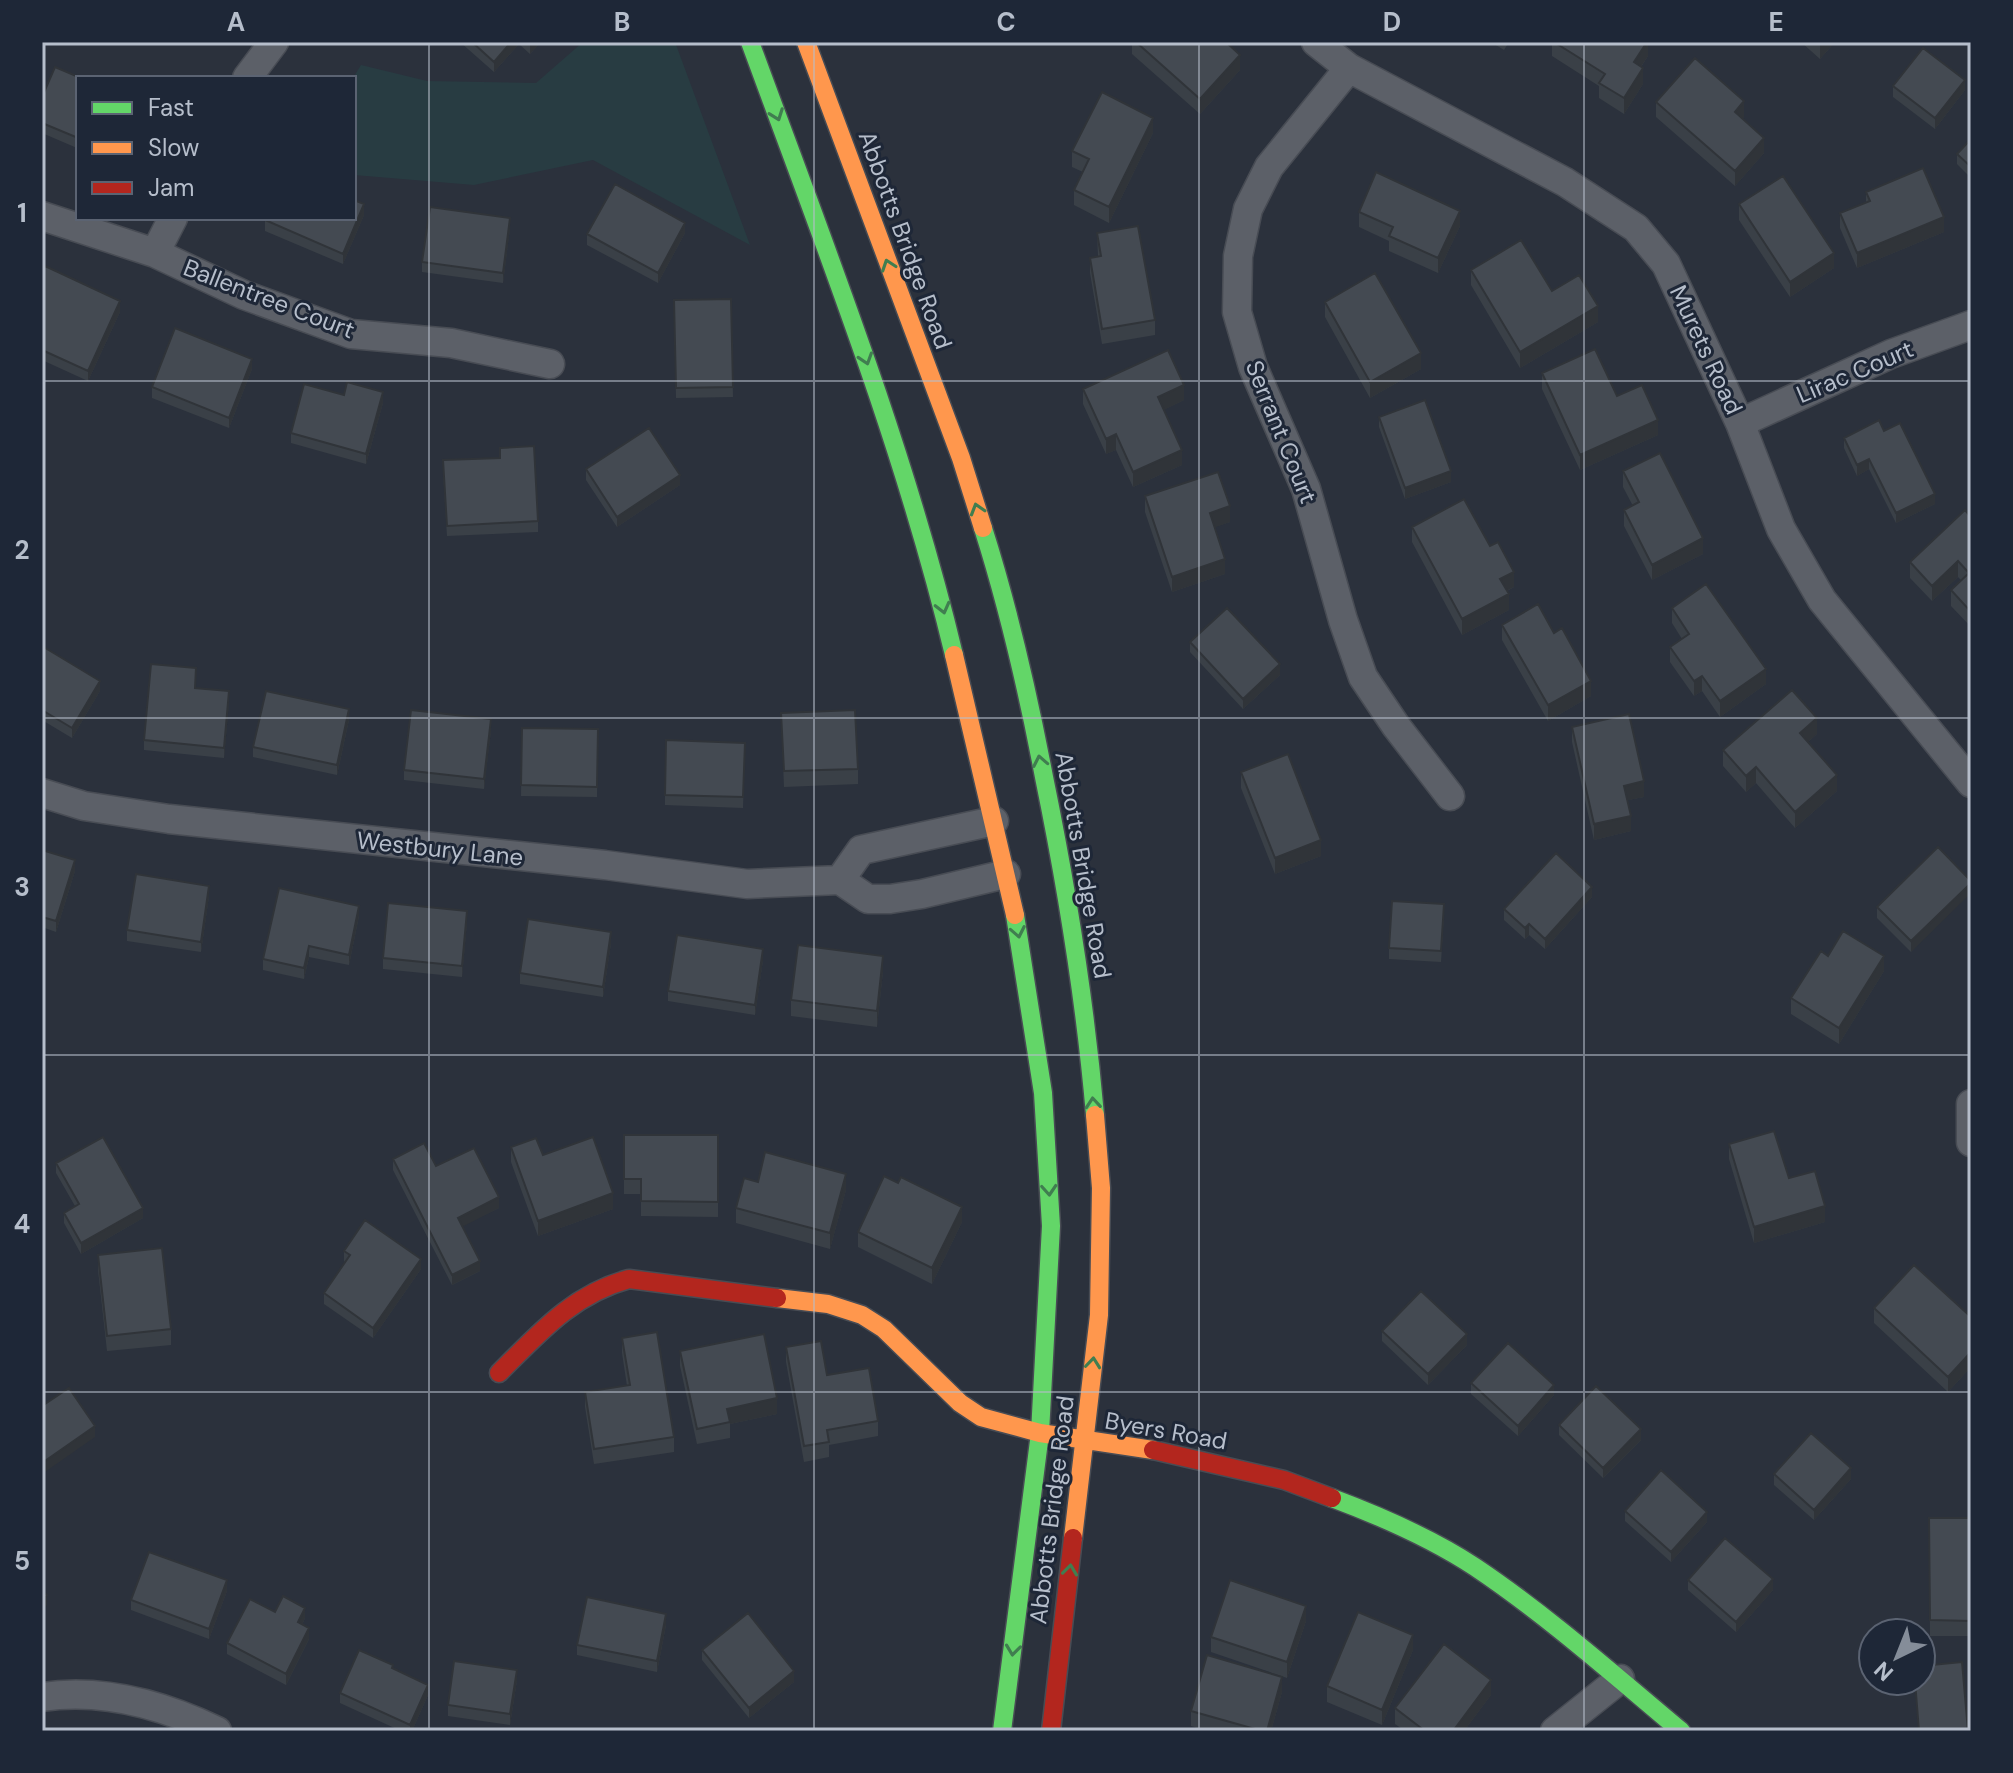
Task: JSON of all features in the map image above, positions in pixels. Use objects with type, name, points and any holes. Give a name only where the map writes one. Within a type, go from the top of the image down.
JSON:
[{"type":"main road","name":"Abbotts Bridge Road","points":[[750,42],[864,353],[940,597],[1020,940],[1043,1093],[1050,1211],[1040,1433],[1002,1731]]},
{"type":"main road","name":"Abbotts Bridge Road","points":[[806,42],[961,458],[1023,670],[1069,899],[1087,1028],[1101,1188],[1099,1315],[1051,1731]]},
{"type":"main road","name":"Byers Road","points":[[499,1373],[571,1303],[593,1289],[629,1279],[828,1304],[862,1315],[893,1337],[960,1403],[981,1417],[1040,1433],[1176,1454],[1284,1480],[1375,1514],[1473,1566],[1563,1632],[1681,1731]]},
{"type":"street","points":[[248,76],[274,42]]},
{"type":"street","name":"Murets Road","points":[[1316,42],[1349,68],[1565,182],[1636,228],[1666,264],[1740,423],[1781,529],[1822,600],[1971,783]]},
{"type":"street","name":"Serrant Court","points":[[1349,68],[1269,167],[1248,209],[1238,256],[1237,312],[1253,367],[1306,489],[1343,620],[1363,677],[1450,796]]},
{"type":"street","name":"Ballentree Court","points":[[42,216],[155,253],[244,295],[351,334],[451,343],[550,364]]},
{"type":"street","points":[[155,253],[172,220]]},
{"type":"street","name":"Lirac Court","points":[[1740,423],[1891,354],[1971,325]]},
{"type":"street","name":"Westbury Lane","points":[[42,793],[84,806],[169,819],[605,865],[747,884],[840,880]]},
{"type":"street","points":[[994,821],[861,850],[840,880],[868,899],[890,899],[1006,874]]},
{"type":"street","points":[[1971,1104],[1971,1142]]},
{"type":"street","points":[[1555,1731],[1620,1679]]},
{"type":"street","points":[[42,1697],[102,1695],[179,1713],[217,1731]]},
{"type":"shaded area","points":[[583,42],[675,42],[750,245],[593,160],[474,185],[356,175],[354,76],[361,65],[427,81],[536,83]]},
{"type":"building","points":[[472,42],[511,42],[494,62]]},
{"type":"building","points":[[1136,42],[1226,42],[1240,55],[1200,99]]},
{"type":"building","points":[[1554,42],[1647,42],[1634,62],[1643,68],[1624,98],[1599,83],[1605,74]]},
{"type":"building","points":[[1923,48],[1965,80],[1935,118],[1893,86]]},
{"type":"building","points":[[1695,58],[1744,101],[1735,112],[1764,138],[1735,171],[1656,102]]},
{"type":"building","points":[[55,67],[76,76],[76,137],[42,123],[42,97]]},
{"type":"building","points":[[1102,92],[1153,118],[1109,207],[1074,190],[1089,159],[1072,151]]},
{"type":"building","points":[[1971,139],[1971,167],[1957,154]]},
{"type":"building","points":[[1923,168],[1944,217],[1857,253],[1840,213],[1870,201],[1866,192]]},
{"type":"building","points":[[1376,172],[1460,211],[1438,258],[1389,236],[1393,227],[1359,212]]},
{"type":"building","points":[[1783,176],[1834,253],[1790,282],[1739,204]]},
{"type":"building","points":[[615,184],[685,223],[658,273],[587,234]]},
{"type":"building","points":[[356,201],[364,204],[343,254],[265,220],[356,220]]},
{"type":"building","points":[[430,207],[510,218],[503,273],[422,262]]},
{"type":"building","points":[[1138,226],[1155,320],[1102,329],[1090,258],[1101,256],[1097,233]]},
{"type":"building","points":[[1521,240],[1552,291],[1579,275],[1598,306],[1520,352],[1471,270]]},
{"type":"building","points":[[45,266],[120,301],[88,371],[42,350],[42,272]]},
{"type":"building","points":[[1375,273],[1421,353],[1370,382],[1325,302]]},
{"type":"building","points":[[731,299],[733,387],[676,388],[674,300]]},
{"type":"building","points":[[175,328],[252,359],[229,418],[152,387]]},
{"type":"building","points":[[1595,349],[1617,396],[1642,385],[1658,420],[1580,455],[1542,373]]},
{"type":"building","points":[[1168,350],[1184,385],[1158,397],[1182,450],[1133,472],[1116,434],[1106,439],[1083,389]]},
{"type":"building","points":[[347,382],[383,392],[366,454],[291,433],[304,384],[344,395]]},
{"type":"building","points":[[1425,400],[1451,471],[1405,488],[1379,417]]},
{"type":"building","points":[[1879,420],[1884,431],[1900,423],[1935,494],[1896,513],[1869,459],[1857,465],[1844,438]]},
{"type":"building","points":[[649,428],[680,475],[617,517],[586,469]]},
{"type":"building","points":[[534,446],[538,521],[447,526],[443,460],[500,458],[500,448]]},
{"type":"building","points":[[1660,453],[1703,538],[1652,565],[1624,510],[1639,502],[1623,471]]},
{"type":"building","points":[[1218,472],[1230,506],[1210,513],[1225,559],[1172,577],[1145,496]]},
{"type":"building","points":[[1464,499],[1490,546],[1498,542],[1514,572],[1500,579],[1509,594],[1462,619],[1412,527]]},
{"type":"building","points":[[1965,510],[1971,517],[1971,612],[1951,590],[1969,573],[1958,561],[1932,586],[1910,562]]},
{"type":"building","points":[[1706,584],[1766,669],[1720,701],[1702,676],[1694,681],[1670,647],[1689,634],[1672,608]]},
{"type":"building","points":[[1538,604],[1554,633],[1562,628],[1591,681],[1548,705],[1502,625]]},
{"type":"building","points":[[1227,608],[1280,664],[1243,699],[1190,642]]},
{"type":"building","points":[[42,646],[100,681],[72,728],[42,710]]},
{"type":"building","points":[[151,664],[196,668],[195,688],[229,691],[224,748],[144,740]]},
{"type":"building","points":[[1792,690],[1817,718],[1800,733],[1837,775],[1795,812],[1756,767],[1746,776],[1723,750]]},
{"type":"building","points":[[266,691],[349,709],[337,765],[253,747]]},
{"type":"building","points":[[411,710],[491,719],[484,779],[404,770]]},
{"type":"building","points":[[855,710],[858,769],[784,771],[781,713]]},
{"type":"building","points":[[1629,714],[1644,781],[1624,786],[1631,816],[1594,824],[1572,727]]},
{"type":"building","points":[[522,728],[598,729],[597,787],[521,785]]},
{"type":"building","points":[[666,740],[745,743],[743,797],[665,795]]},
{"type":"building","points":[[1288,754],[1321,840],[1275,858],[1241,772]]},
{"type":"building","points":[[1938,847],[1971,883],[1911,941],[1877,907]]},
{"type":"building","points":[[42,850],[75,860],[56,921],[42,917]]},
{"type":"building","points":[[1556,853],[1592,887],[1545,939],[1529,924],[1525,928],[1504,909]]},
{"type":"building","points":[[136,874],[209,886],[201,942],[127,930]]},
{"type":"building","points":[[279,888],[359,906],[349,955],[309,946],[304,968],[263,959]]},
{"type":"building","points":[[1392,901],[1444,904],[1441,951],[1389,948]]},
{"type":"building","points":[[388,903],[467,911],[462,966],[383,958]]},
{"type":"building","points":[[528,919],[611,932],[603,987],[520,973]]},
{"type":"building","points":[[1843,931],[1884,956],[1839,1028],[1791,998],[1821,951],[1828,956]]},
{"type":"building","points":[[677,935],[763,949],[755,1005],[668,991]]},
{"type":"building","points":[[798,945],[883,956],[877,1011],[791,1000]]},
{"type":"building","points":[[1774,1131],[1789,1178],[1815,1171],[1825,1206],[1754,1227],[1729,1144]]},
{"type":"building","points":[[624,1135],[718,1135],[718,1202],[641,1201],[641,1179],[624,1179]]},
{"type":"building","points":[[103,1137],[143,1208],[81,1243],[64,1213],[79,1204],[56,1163]]},
{"type":"building","points":[[593,1137],[613,1193],[538,1221],[511,1147],[536,1138],[543,1155]]},
{"type":"building","points":[[424,1143],[436,1166],[474,1148],[499,1197],[458,1218],[480,1261],[452,1275],[393,1159]]},
{"type":"building","points":[[765,1152],[846,1174],[830,1233],[736,1208],[744,1178],[758,1182]]},
{"type":"building","points":[[884,1176],[898,1183],[901,1177],[962,1207],[932,1268],[858,1232]]},
{"type":"building","points":[[365,1220],[421,1259],[373,1328],[324,1293],[350,1255],[344,1251]]},
{"type":"building","points":[[162,1248],[171,1329],[107,1336],[98,1255]]},
{"type":"building","points":[[1914,1265],[1971,1317],[1971,1352],[1948,1377],[1874,1308]]},
{"type":"building","points":[[1421,1291],[1467,1334],[1428,1374],[1382,1331]]},
{"type":"building","points":[[657,1332],[674,1437],[594,1449],[585,1392],[630,1385],[622,1338]]},
{"type":"building","points":[[764,1334],[777,1398],[727,1409],[730,1422],[697,1429],[680,1351]]},
{"type":"building","points":[[821,1341],[827,1375],[869,1368],[878,1421],[827,1430],[829,1442],[804,1446],[786,1347]]},
{"type":"building","points":[[1508,1343],[1554,1385],[1518,1426],[1471,1383]]},
{"type":"building","points":[[1596,1386],[1641,1429],[1603,1468],[1559,1425]]},
{"type":"building","points":[[69,1388],[95,1426],[42,1463],[42,1406]]},
{"type":"building","points":[[1811,1433],[1851,1468],[1814,1510],[1774,1474]]},
{"type":"building","points":[[1661,1470],[1707,1512],[1671,1552],[1625,1511]]},
{"type":"building","points":[[1929,1518],[1971,1518],[1971,1621],[1937,1620],[1937,1617],[1930,1617]]},
{"type":"building","points":[[1725,1538],[1773,1579],[1736,1622],[1688,1580]]},
{"type":"building","points":[[149,1552],[227,1580],[209,1629],[131,1600]]},
{"type":"building","points":[[1230,1580],[1306,1606],[1287,1662],[1211,1637]]},
{"type":"building","points":[[283,1596],[305,1608],[298,1622],[309,1628],[286,1674],[227,1643],[250,1599],[275,1612]]},
{"type":"building","points":[[587,1597],[666,1614],[657,1661],[577,1645]]},
{"type":"building","points":[[1358,1612],[1413,1635],[1382,1710],[1327,1686]]},
{"type":"building","points":[[748,1613],[794,1671],[749,1708],[702,1650]]},
{"type":"building","points":[[1444,1644],[1491,1680],[1453,1731],[1425,1731],[1395,1708]]},
{"type":"building","points":[[359,1650],[428,1685],[410,1725],[340,1693]]},
{"type":"building","points":[[1207,1655],[1282,1677],[1267,1731],[1191,1711]]},
{"type":"building","points":[[454,1661],[517,1670],[510,1714],[448,1705]]},
{"type":"building","points":[[1962,1662],[1968,1731],[1919,1731],[1916,1697],[1937,1697],[1937,1664]]},
{"type":"traffic: fast","points":[[750,42],[887,422],[954,655]]},
{"type":"traffic: fast","points":[[983,528],[1017,652],[1052,819],[1081,987],[1095,1115]]},
{"type":"traffic: fast","points":[[1002,1731],[1040,1433],[1051,1226],[1043,1093],[1015,915]]},
{"type":"traffic: fast","points":[[1332,1498],[1405,1528],[1475,1567],[1555,1626],[1681,1731]]},
{"type":"traffic: slow","points":[[806,42],[961,458],[983,528]]},
{"type":"traffic: slow","points":[[954,655],[1015,915]]},
{"type":"traffic: slow","points":[[1073,1538],[1099,1315],[1101,1188],[1095,1115]]},
{"type":"traffic: slow","points":[[777,1298],[828,1304],[862,1315],[884,1329],[960,1403],[981,1417],[1040,1433],[1153,1450]]},
{"type":"traffic: jam","points":[[499,1373],[574,1305],[591,1294],[629,1279],[777,1298]]},
{"type":"traffic: jam","points":[[1153,1450],[1284,1480],[1332,1498]]},
{"type":"traffic: jam","points":[[1051,1731],[1073,1538]]}]
